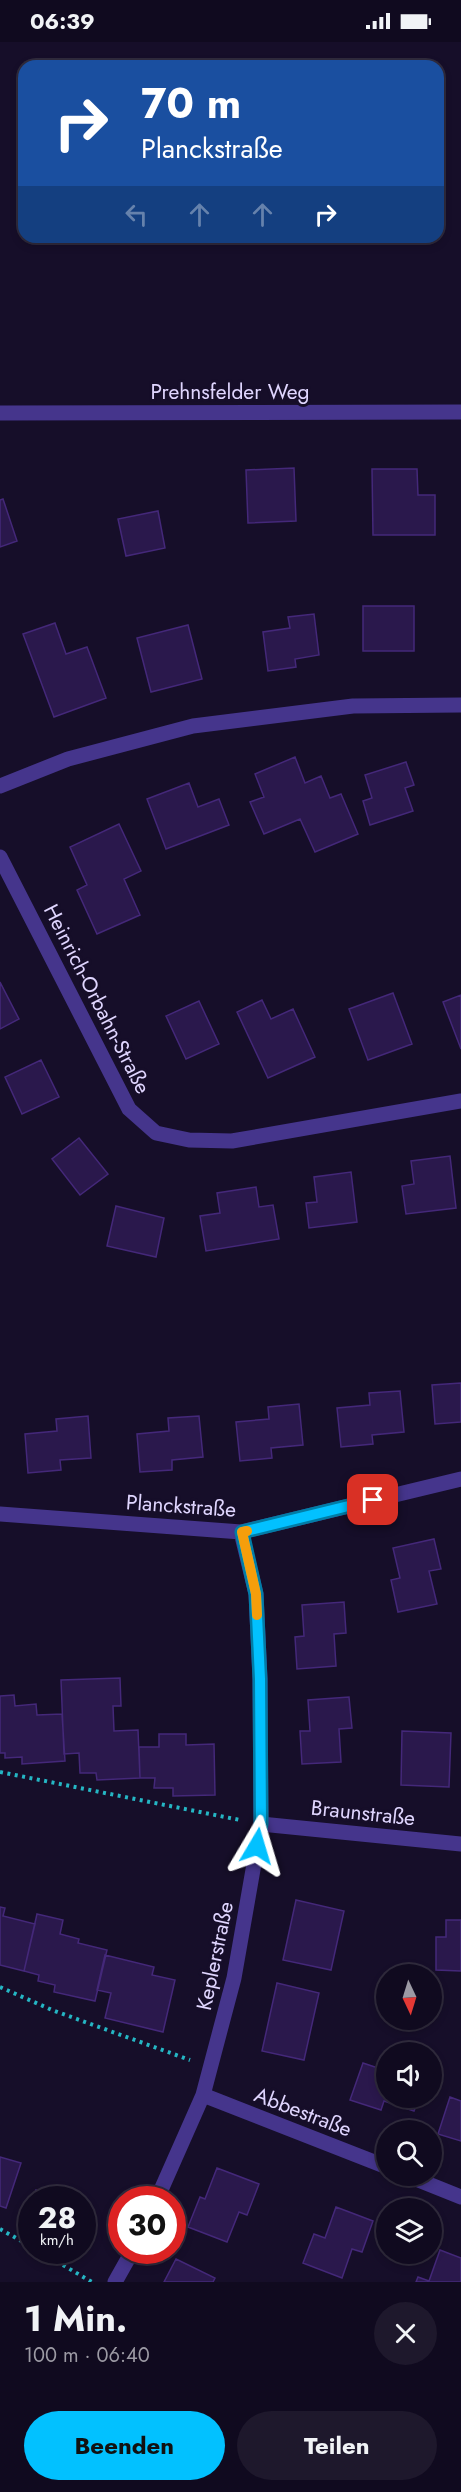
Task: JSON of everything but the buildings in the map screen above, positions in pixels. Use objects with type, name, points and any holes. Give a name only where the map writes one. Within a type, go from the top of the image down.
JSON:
[{"type":"street","name":"Prehnsfelder Weg","points":[[0,413],[461,412]]},
{"type":"street","points":[[0,786],[68,759],[193,726],[353,706],[461,705]]},
{"type":"street","name":"Heinrich-Orbahn-Straße","points":[[0,857],[129,1109],[156,1133],[189,1140],[232,1142],[461,1101]]},
{"type":"street","name":"Planckstraße","points":[[0,1514],[242,1532],[461,1479]]},
{"type":"street","name":"Keplerstraße","points":[[163,2186],[203,2095],[234,1978],[261,1824],[260,1679],[256,1594],[242,1532]]},
{"type":"street","name":"Braunstraße","points":[[261,1824],[461,1844]]},
{"type":"street","name":"Abbestraße","points":[[203,2095],[376,2163]]},
{"type":"street","points":[[434,2186],[461,2197]]},
{"type":"street","points":[[115,2282],[125,2264]]},
{"type":"path","points":[[0,1772],[261,1824]]},
{"type":"path","points":[[0,1987],[52,2010],[210,2068]]},
{"type":"path","points":[[0,2229],[18,2239]]},
{"type":"path","points":[[61,2264],[92,2282]]},
{"type":"slow traffic","points":[[247,1531],[242,1532],[256,1594],[257,1615]]},
{"type":"route","points":[[257,1846],[261,1824],[260,1679],[256,1594],[242,1532],[373,1500]]}]
